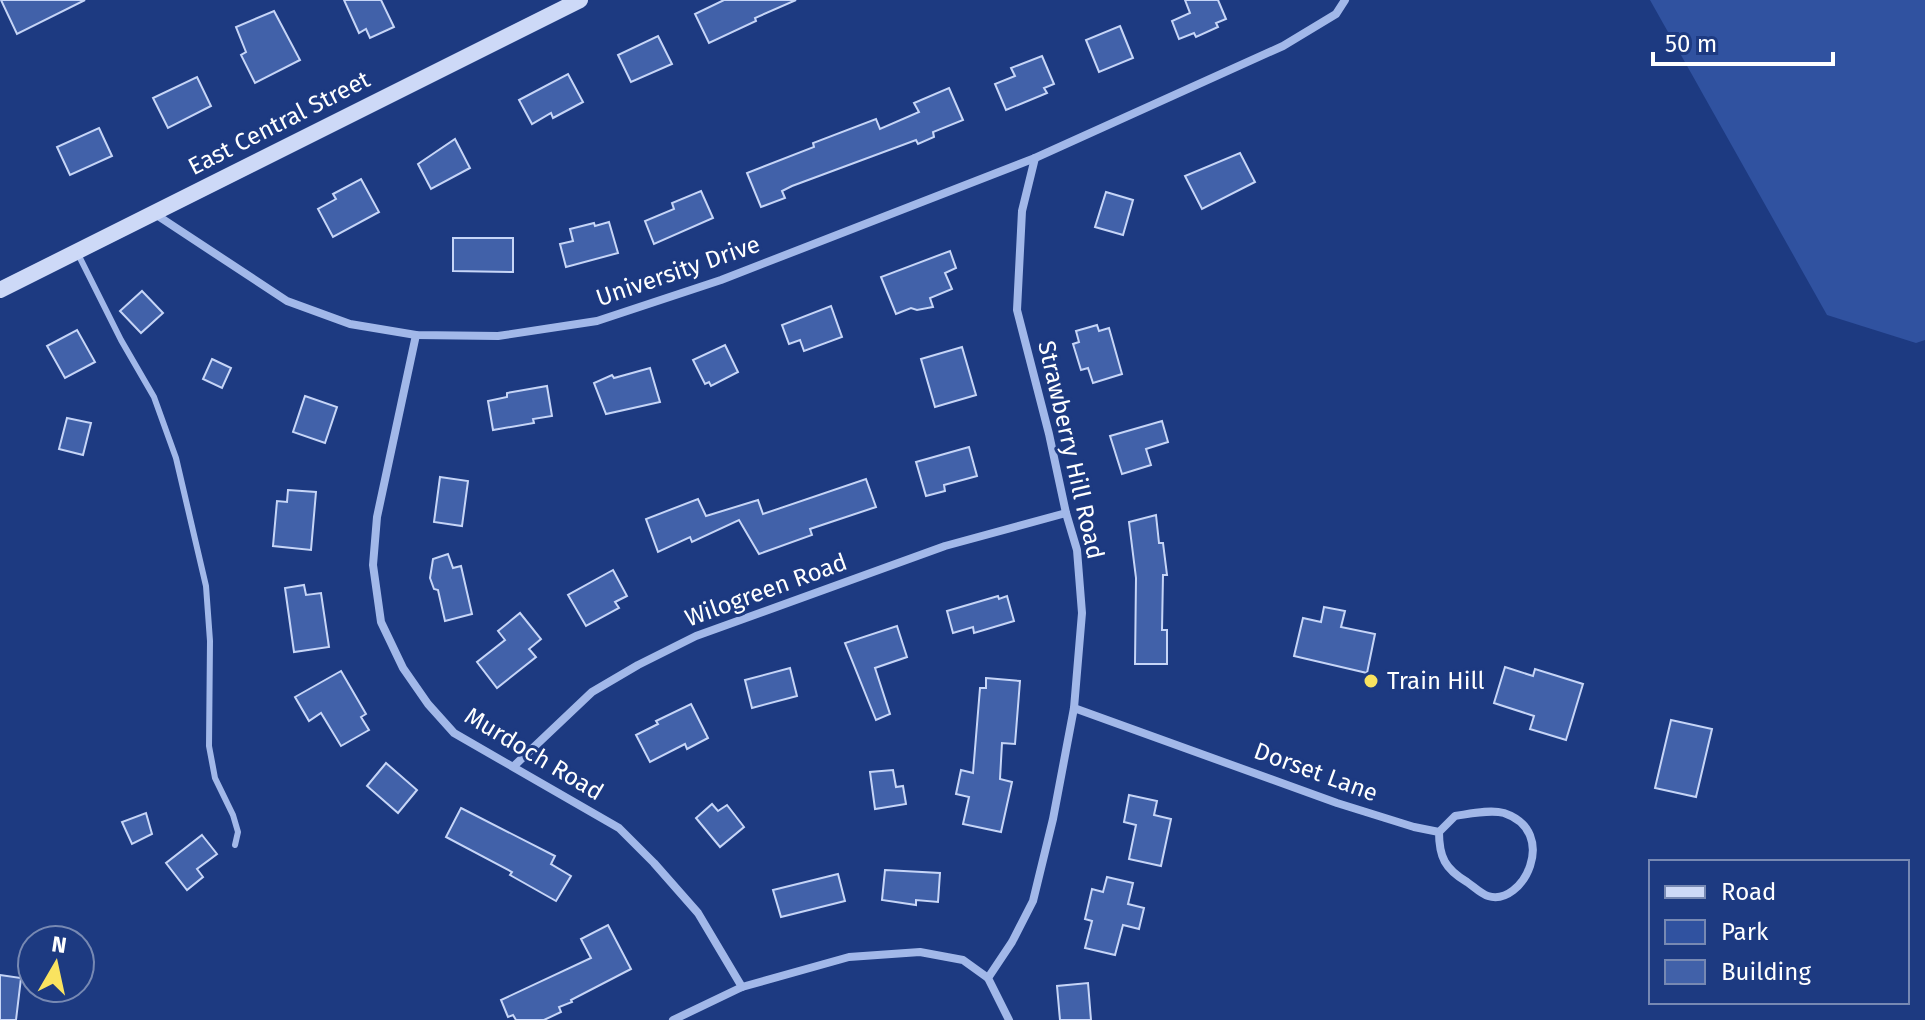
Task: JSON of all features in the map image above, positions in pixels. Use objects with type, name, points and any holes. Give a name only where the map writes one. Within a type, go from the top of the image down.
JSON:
[{"type":"main road","name":"East Central Street","points":[[0,290],[580,0]]},
{"type":"street","name":"University Drive","points":[[154,213],[287,301],[350,324],[416,335],[498,336],[597,321],[721,280],[1035,158],[1283,46],[1336,14],[1345,0]]},
{"type":"street","name":"Strawberry Hill Road","points":[[988,978],[1012,942],[1033,901],[1053,819],[1074,708],[1082,613],[1077,550],[1017,310],[1022,211],[1035,158]]},
{"type":"street","name":"Murdoch Road","points":[[416,335],[377,517],[373,565],[381,622],[403,668],[454,733],[619,828],[698,913],[742,987]]},
{"type":"street","name":"Wilogreen Road","points":[[514,766],[592,692],[696,636],[945,546],[1066,513]]},
{"type":"street","name":"Dorset Lane","points":[[1074,708],[1337,803],[1439,832]]},
{"type":"street","points":[[1502,812],[1524,824],[1533,840],[1534,858],[1527,875],[1507,895],[1489,896],[1452,873],[1439,851],[1439,832],[1455,816],[1502,812]]},
{"type":"street","points":[[673,1020],[742,987],[849,957],[920,952],[963,960],[988,978],[1009,1020]]},
{"type":"lane","points":[[77,252],[154,397],[186,494],[206,586],[210,641],[209,746],[215,778],[238,832],[235,845]]},
{"type":"green space","points":[[1650,0],[1925,0],[1925,340],[1916,343],[1827,315]]},
{"type":"building","points":[[1,0],[85,0],[17,34]]},
{"type":"building","points":[[344,0],[381,0],[394,27],[370,38],[366,29],[359,33]]},
{"type":"building","points":[[724,0],[796,0],[709,43],[695,14]]},
{"type":"building","points":[[1185,0],[1218,0],[1226,19],[1216,23],[1218,27],[1196,37],[1194,33],[1179,39],[1172,21],[1190,13]]},
{"type":"building","points":[[274,11],[300,60],[255,83],[241,55],[246,52],[236,27]]},
{"type":"building","points":[[1120,26],[1133,58],[1099,72],[1086,40]]},
{"type":"building","points":[[658,36],[672,64],[631,82],[618,55]]},
{"type":"building","points":[[1042,56],[1054,84],[1044,88],[1047,93],[1006,110],[995,84],[1015,76],[1011,68]]},
{"type":"building","points":[[568,74],[583,102],[553,118],[551,113],[532,124],[519,100]]},
{"type":"building","points":[[197,77],[211,106],[168,128],[153,98]]},
{"type":"building","points":[[949,88],[963,120],[933,132],[934,137],[918,144],[916,140],[792,186],[782,191],[785,198],[761,207],[747,173],[876,119],[880,129],[919,112],[914,103]]},
{"type":"building","points":[[99,128],[112,156],[70,175],[57,147]]},
{"type":"building","points":[[455,139],[470,168],[431,189],[418,164]]},
{"type":"building","points":[[1240,153],[1255,182],[1202,209],[1185,176]]},
{"type":"building","points":[[361,179],[379,212],[333,237],[318,209],[336,199],[333,194]]},
{"type":"building","points":[[701,191],[713,218],[654,244],[645,221],[674,209],[672,203]]},
{"type":"building","points":[[1106,192],[1133,200],[1123,235],[1095,227]]},
{"type":"building","points":[[609,222],[618,253],[566,267],[560,244],[573,241],[570,229]]},
{"type":"building","points":[[453,238],[513,238],[513,272],[453,271]]},
{"type":"building","points":[[950,251],[956,268],[945,273],[952,289],[930,298],[933,307],[911,308],[896,314],[881,277]]},
{"type":"building","points":[[142,291],[163,313],[141,333],[120,311]]},
{"type":"building","points":[[831,306],[842,337],[804,351],[800,340],[789,344],[782,325]]},
{"type":"building","points":[[1097,325],[1099,331],[1109,328],[1122,374],[1093,383],[1088,368],[1081,370],[1073,344],[1079,342],[1076,331]]},
{"type":"building","points":[[77,330],[95,362],[65,378],[47,346]]},
{"type":"building","points":[[725,345],[738,372],[711,386],[709,382],[705,384],[693,360]]},
{"type":"building","points":[[962,347],[976,395],[935,407],[921,359]]},
{"type":"building","points":[[212,359],[231,368],[222,388],[203,379]]},
{"type":"building","points":[[650,368],[660,402],[606,414],[594,383],[612,375],[614,378]]},
{"type":"building","points":[[547,386],[552,416],[533,419],[534,423],[493,430],[488,401],[507,397],[507,393]]},
{"type":"building","points":[[305,396],[337,407],[325,443],[293,432]]},
{"type":"building","points":[[67,418],[91,423],[83,455],[59,449]]},
{"type":"building","points":[[1162,421],[1168,442],[1146,449],[1151,465],[1122,474],[1110,436]]},
{"type":"building","points":[[969,447],[977,476],[944,485],[945,491],[926,496],[916,462]]},
{"type":"building","points":[[440,477],[468,481],[462,526],[434,522]]},
{"type":"building","points":[[866,479],[876,507],[810,529],[812,535],[759,554],[739,520],[692,542],[690,537],[658,552],[646,519],[698,499],[706,516],[758,500],[763,514]]},
{"type":"building","points":[[288,490],[316,492],[311,550],[273,546],[277,501],[287,502]]},
{"type":"building","points":[[1156,515],[1167,575],[1163,575],[1162,630],[1167,630],[1167,664],[1135,664],[1136,578],[1129,522]]},
{"type":"building","points":[[448,554],[453,568],[461,566],[472,614],[445,621],[438,590],[434,589],[430,578],[433,559]]},
{"type":"building","points":[[613,570],[627,596],[615,602],[619,608],[586,626],[568,595]]},
{"type":"building","points":[[304,585],[306,595],[321,593],[329,647],[294,652],[285,588]]},
{"type":"building","points":[[998,596],[999,599],[1007,596],[1014,621],[974,633],[973,627],[953,633],[947,611]]},
{"type":"building","points":[[1324,607],[1345,611],[1341,627],[1375,634],[1367,673],[1294,656],[1303,618],[1321,622]]},
{"type":"building","points":[[520,613],[541,639],[529,649],[536,657],[497,688],[477,662],[505,640],[498,631]]},
{"type":"building","points":[[897,626],[907,657],[875,668],[890,714],[876,720],[845,643]]},
{"type":"building","points":[[1505,667],[1533,676],[1535,669],[1583,684],[1566,740],[1530,729],[1534,716],[1494,703]]},
{"type":"building","points":[[790,668],[797,696],[752,708],[745,680]]},
{"type":"building","points":[[341,671],[366,714],[361,717],[369,730],[341,746],[321,713],[309,721],[295,697]]},
{"type":"building","points":[[986,678],[1020,681],[1015,744],[1002,743],[1000,779],[1012,782],[1001,832],[963,824],[969,797],[956,794],[961,770],[973,773],[980,688],[986,688]]},
{"type":"building","points":[[691,704],[708,738],[687,749],[685,744],[650,762],[636,735]]},
{"type":"building","points":[[1671,720],[1712,729],[1696,797],[1655,788]]},
{"type":"building","points":[[386,763],[417,790],[398,813],[367,786]]},
{"type":"building","points":[[893,770],[896,787],[903,786],[906,804],[875,809],[870,772]]},
{"type":"building","points":[[1129,795],[1157,801],[1154,815],[1171,819],[1161,866],[1129,859],[1136,825],[1124,822]]},
{"type":"building","points":[[712,804],[718,811],[727,805],[744,827],[720,847],[696,818]]},
{"type":"building","points":[[461,808],[555,856],[551,864],[571,876],[556,901],[510,875],[512,872],[446,837]]},
{"type":"building","points":[[146,813],[152,834],[132,844],[122,822]]},
{"type":"building","points":[[202,835],[217,854],[197,869],[203,877],[187,890],[166,863]]},
{"type":"building","points":[[885,870],[940,873],[938,902],[916,900],[916,905],[882,900]]},
{"type":"building","points":[[838,874],[845,901],[781,917],[773,890]]},
{"type":"building","points":[[1107,877],[1133,883],[1128,904],[1144,908],[1139,929],[1123,925],[1115,955],[1085,948],[1092,921],[1085,919],[1092,889],[1103,892]]},
{"type":"building","points":[[608,925],[631,969],[559,1007],[561,1012],[544,1020],[516,1020],[513,1015],[508,1017],[501,1000],[591,958],[581,939]]},
{"type":"building","points":[[0,975],[16,977],[16,1020],[0,1020]]},
{"type":"building","points":[[1088,983],[1091,1020],[1060,1020],[1057,986]]},
{"type":"place","name":"Train Hill","points":[[1371,681]]}]
